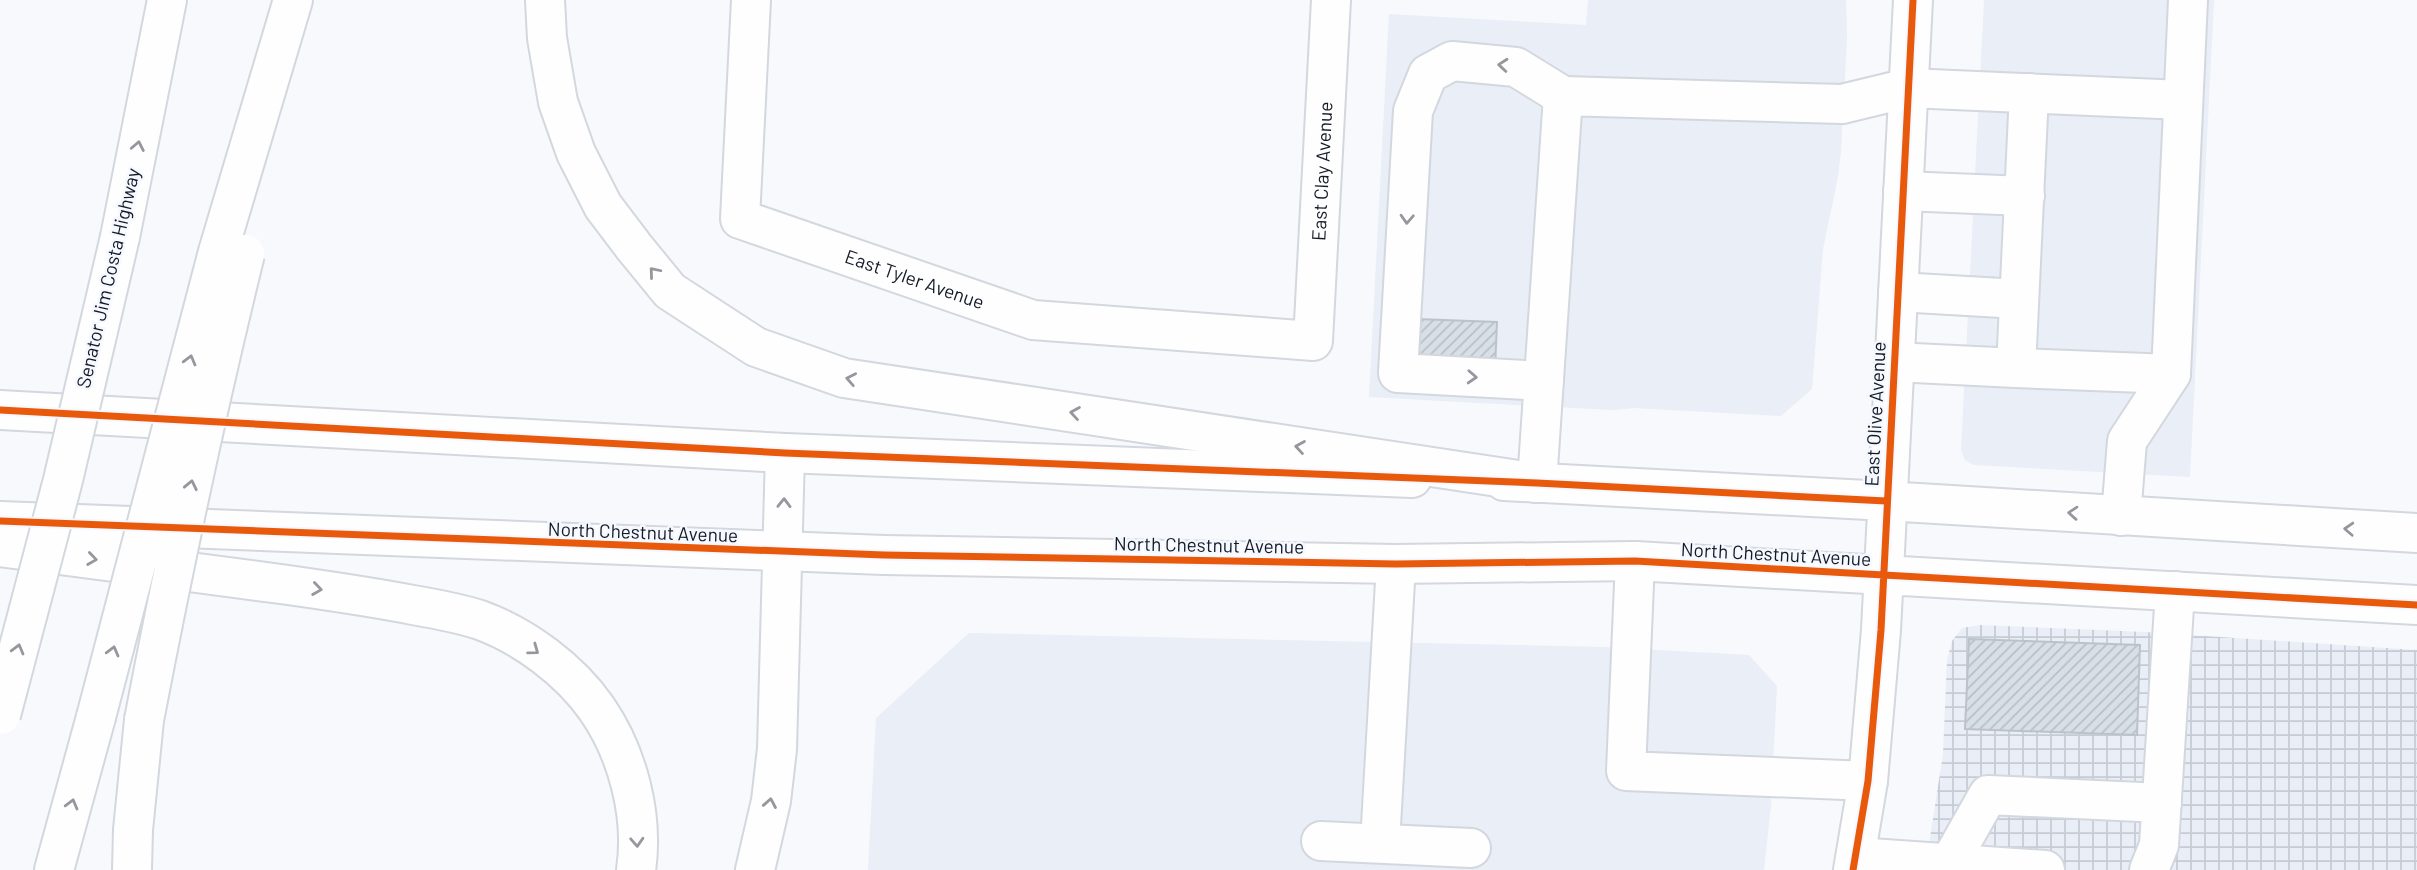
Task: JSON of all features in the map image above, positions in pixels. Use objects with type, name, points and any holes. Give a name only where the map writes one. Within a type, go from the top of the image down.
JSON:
[{"type":"main road","name":"Senator Jim Costa Highway","points":[[0,716],[63,480],[120,237],[167,0]]},
{"type":"main road","points":[[54,870],[232,253],[295,0]]},
{"type":"main road","points":[[545,0],[547,38],[558,102],[576,153],[603,206],[670,291],[756,347],[844,378],[1538,483]]},
{"type":"main road","name":"East Tyler Avenue","points":[[751,0],[740,219],[1033,320],[1313,341]]},
{"type":"main road","name":"East Clay Avenue","points":[[1313,341],[1331,0]]},
{"type":"main road","name":"East Olive Avenue","points":[[1855,863],[1868,781],[1878,669],[1913,0]]},
{"type":"main road","points":[[2121,516],[2127,441],[2171,374],[2188,0]]},
{"type":"main road","points":[[1544,381],[1398,373],[1413,111],[1428,74],[1452,61],[1516,66],[1563,96],[1842,104],[1909,88],[2183,100]]},
{"type":"main road","points":[[2016,368],[2029,93]]},
{"type":"main road","points":[[1538,483],[1563,96]]},
{"type":"main road","points":[[1903,191],[2025,196]]},
{"type":"main road","points":[[132,870],[133,830],[144,720],[210,396],[232,253]]},
{"type":"main road","points":[[1898,292],[2019,299]]},
{"type":"main road","points":[[1894,362],[2171,374]]},
{"type":"main road","points":[[0,410],[785,453],[1538,483],[2417,533]]},
{"type":"main road","points":[[755,870],[771,802],[777,748],[785,453]]},
{"type":"main road","name":"North Chestnut Avenue","points":[[0,521],[784,553],[1396,564],[1635,561],[2417,605]]},
{"type":"main road","points":[[0,547],[332,591],[481,620],[522,641],[555,665],[597,709],[630,781],[636,818],[636,870]]},
{"type":"main road","points":[[1635,561],[1626,771],[1868,781]]},
{"type":"main road","points":[[1380,843],[1396,564]]},
{"type":"main road","points":[[2149,870],[2160,845],[2175,591]]},
{"type":"main road","points":[[1949,864],[1987,795],[2162,803]]},
{"type":"main road","points":[[1321,841],[1471,848]]},
{"type":"main road","points":[[1855,863],[1949,864],[2045,870]]},
{"type":"shaded area","points":[[1588,0],[1846,0],[1847,39],[1841,151],[1823,249],[1812,389],[1781,416],[1369,397],[1389,14],[1586,25]]},
{"type":"shaded area","points":[[1984,0],[2214,0],[2190,477],[1974,465],[1965,460],[1961,450]]},
{"type":"shaded area","points":[[1980,625],[2145,632],[2417,650],[2417,870],[1925,870],[1943,754],[1947,660],[1952,641],[1962,628]]},
{"type":"shaded area","points":[[969,633],[1603,647],[1749,655],[1777,686],[1771,805],[1764,870],[868,870],[876,718]]},
{"type":"building","points":[[1417,319],[1497,322],[1495,370],[1415,366]]},
{"type":"building","points":[[1969,639],[2140,645],[2137,735],[1965,729]]},
{"type":"cycle path","points":[[1853,870],[1868,781],[1881,630],[1913,0]]},
{"type":"cycle path","points":[[0,410],[785,453],[1537,483],[1886,501]]},
{"type":"cycle path","points":[[0,521],[884,555],[1396,564],[1635,561],[2417,605]]}]
